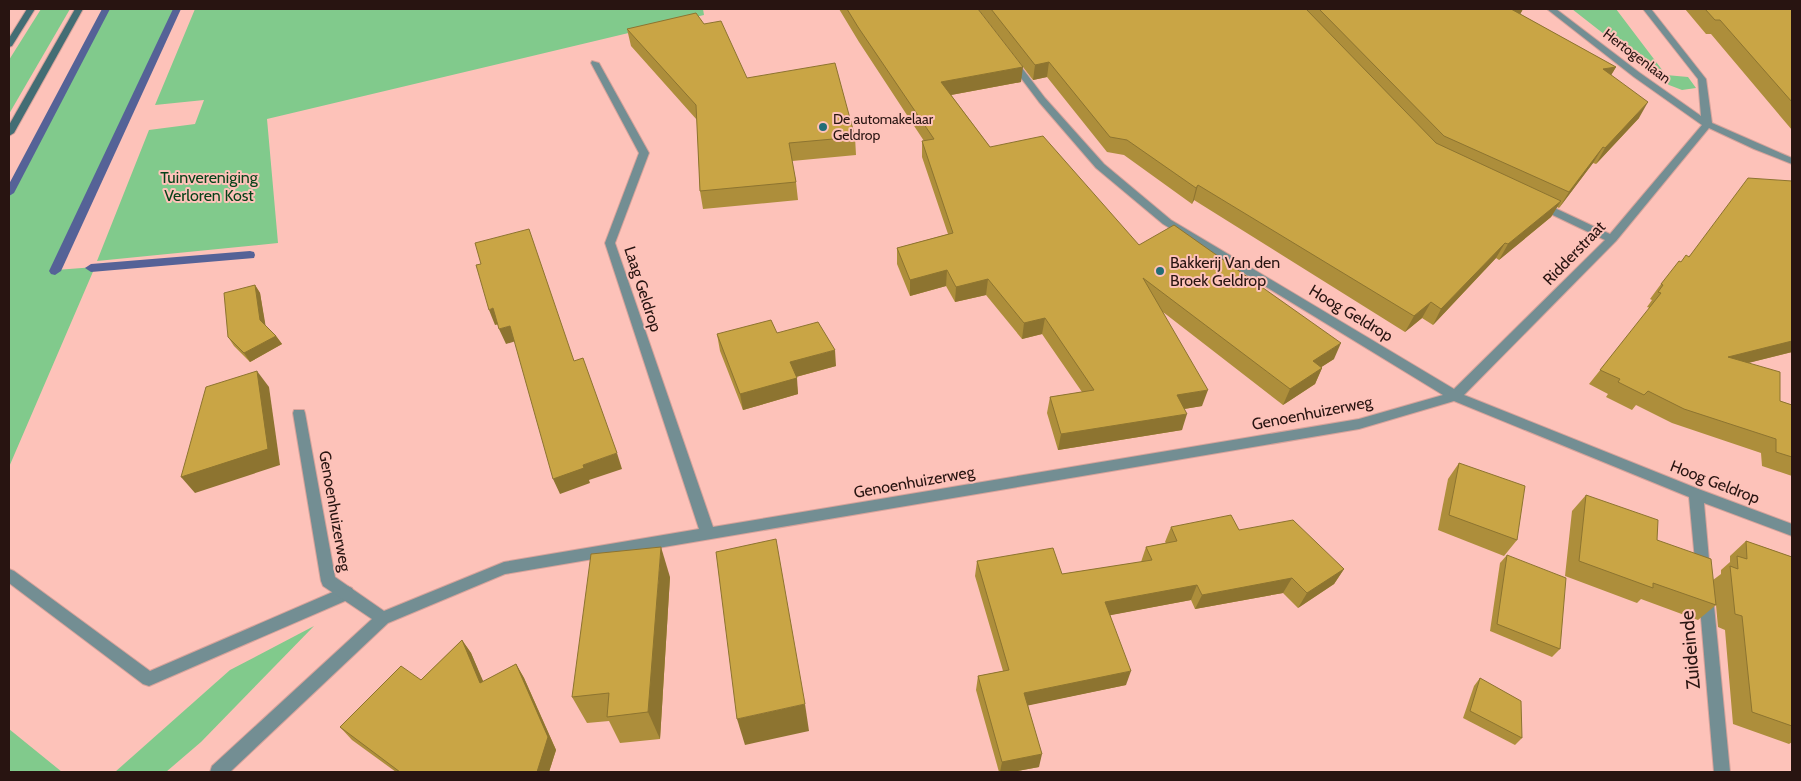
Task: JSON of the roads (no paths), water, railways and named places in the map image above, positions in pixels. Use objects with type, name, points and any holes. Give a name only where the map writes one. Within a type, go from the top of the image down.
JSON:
[{"type":"main road","points":[[9,44],[31,9]]},
{"type":"main road","points":[[9,133],[79,9]]},
{"type":"street","name":"Hertogenlaan","points":[[1551,9],[1637,75],[1707,124],[1757,148],[1792,161]]},
{"type":"street","name":"Hertogenlaan","points":[[1647,9],[1702,79],[1707,124]]},
{"type":"street","name":"Hoog Geldrop","points":[[1007,54],[1042,100],[1100,166],[1167,222],[1456,396],[1696,494],[1792,530]]},
{"type":"street","name":"Laag Geldrop","points":[[595,63],[644,152],[610,243],[708,534]]},
{"type":"street","name":"Ridderstraat","points":[[1456,396],[1612,239],[1707,124]]},
{"type":"street","points":[[1532,201],[1612,239]]},
{"type":"street","name":"Genoenhuizerweg","points":[[218,772],[383,618],[504,568],[1359,424],[1456,396]]},
{"type":"street","name":"Genoenhuizerweg","points":[[299,413],[328,581],[383,618]]},
{"type":"street","name":"Zuideinde","points":[[1696,494],[1722,772]]},
{"type":"street","points":[[9,575],[149,679],[346,593]]},
{"type":"waterway","points":[[9,193],[106,9]]},
{"type":"waterway","points":[[55,271],[177,9]]},
{"type":"waterway","points":[[91,268],[250,255]]},
{"type":"place","name":"De automakelaar Geldrop","points":[[823,127]]},
{"type":"place","name":"Bakkerij Van den Broek Geldrop","points":[[1160,271]]},
{"type":"park label","name":"Tuinvereniging Verloren Kost","points":[[209,186]]}]
